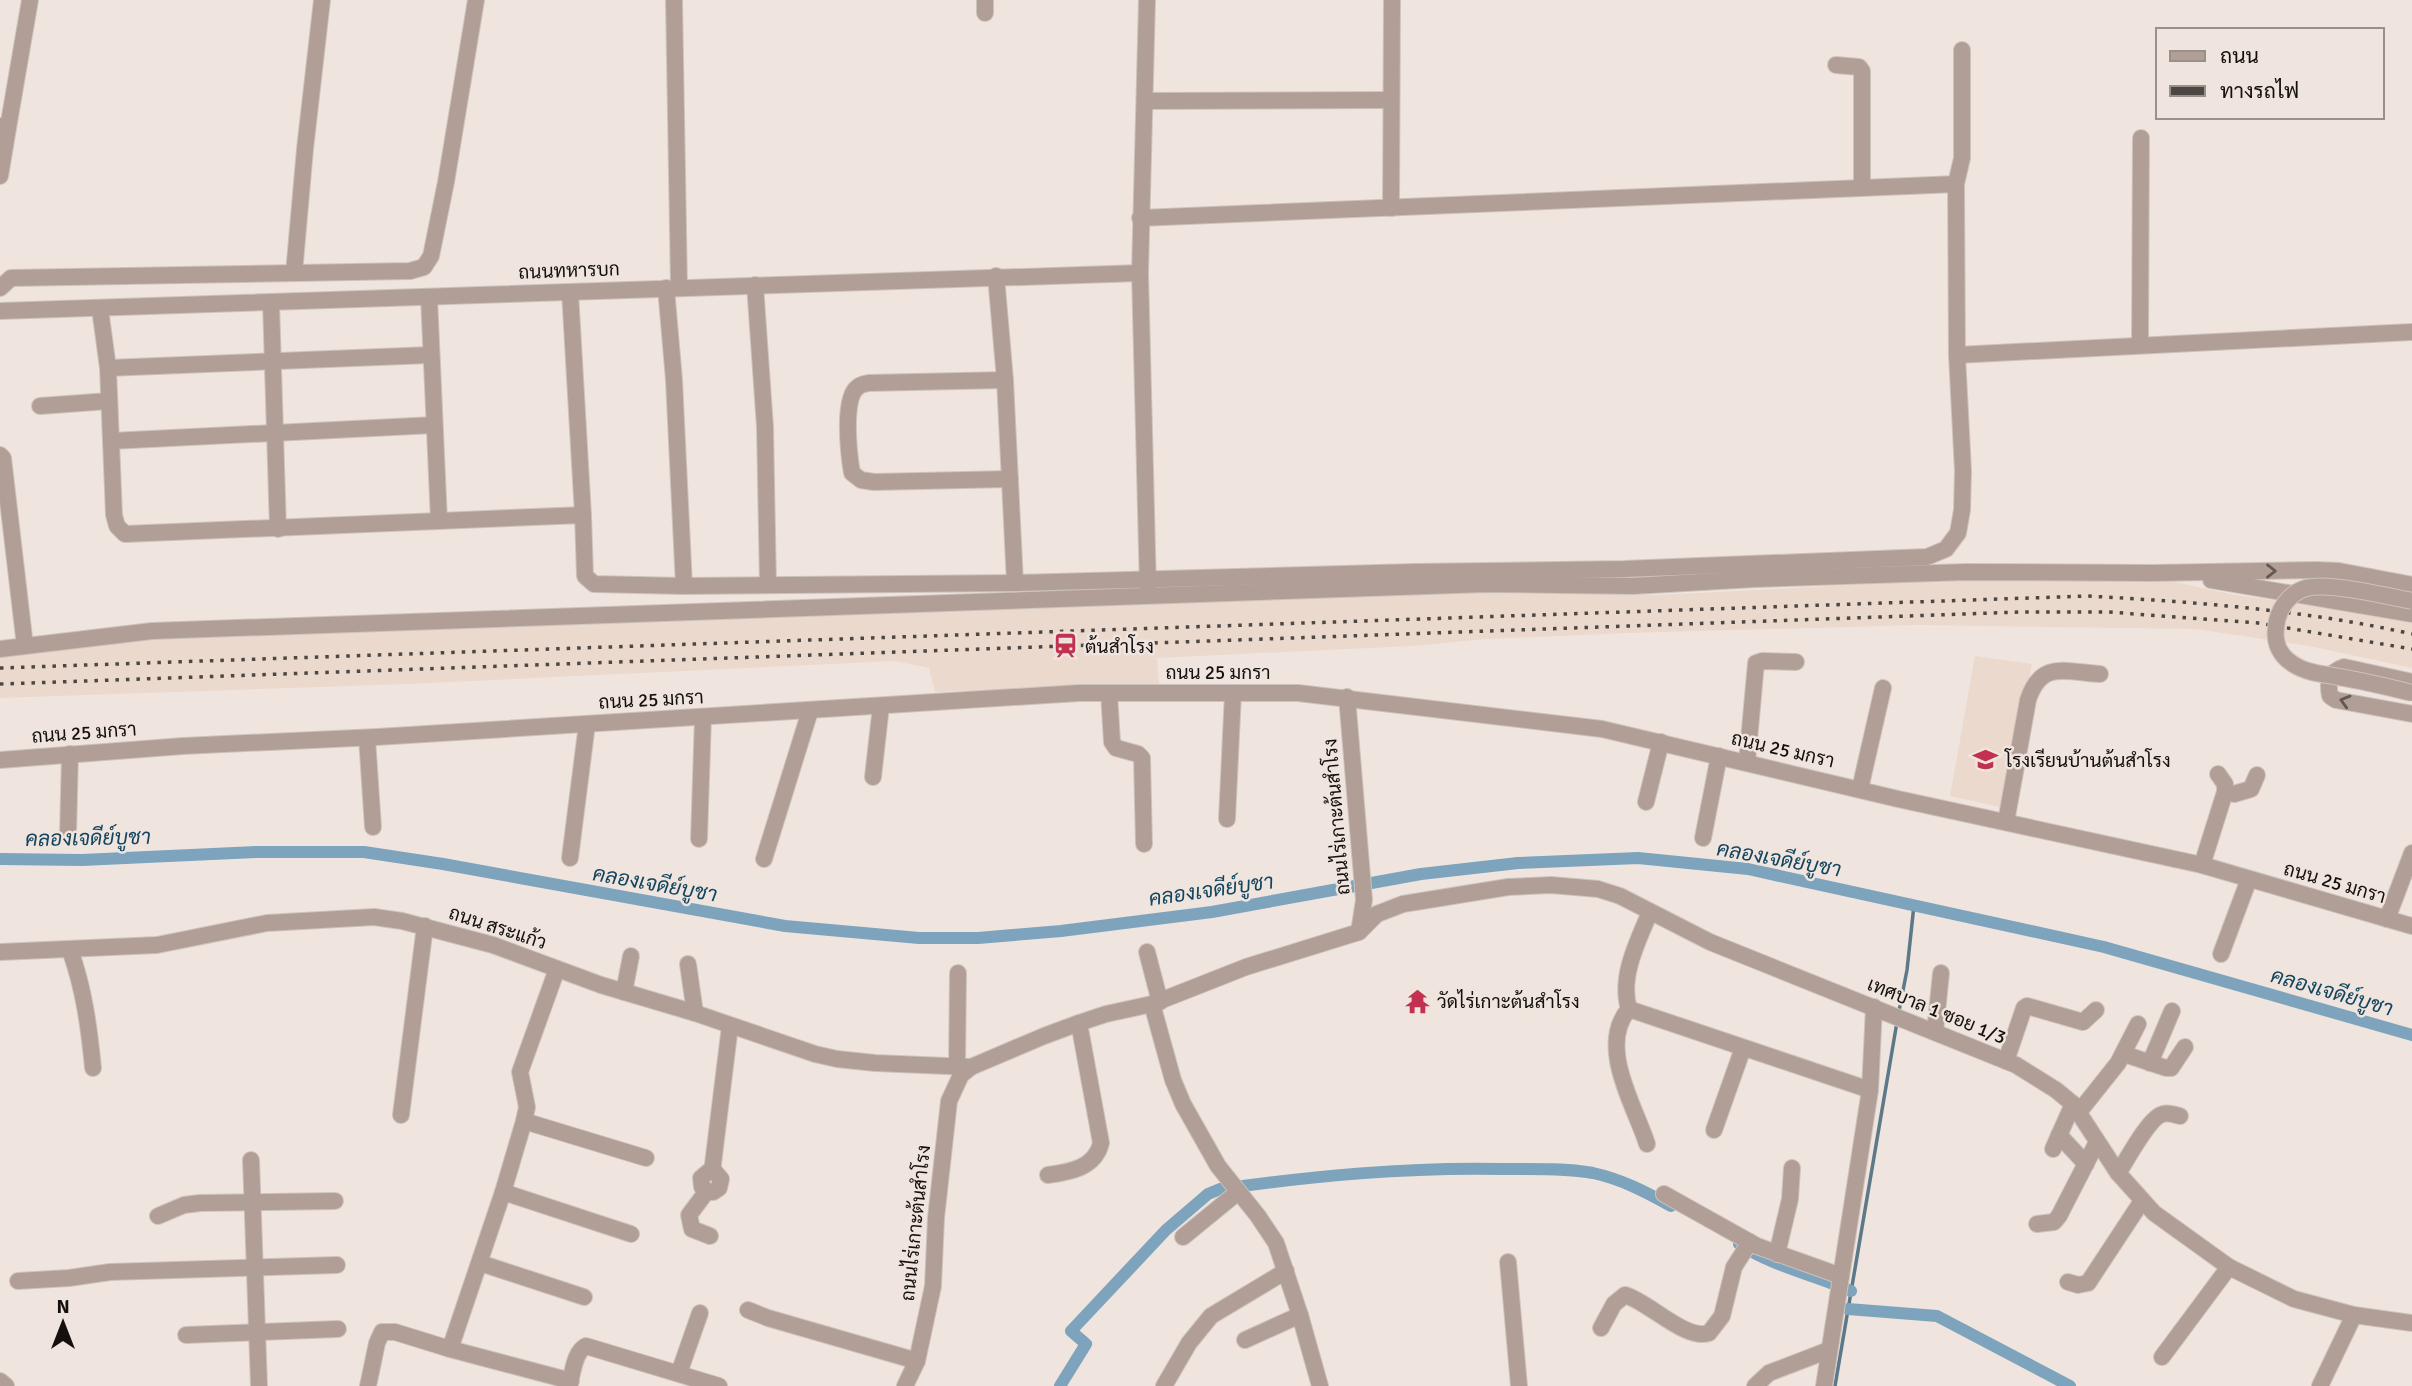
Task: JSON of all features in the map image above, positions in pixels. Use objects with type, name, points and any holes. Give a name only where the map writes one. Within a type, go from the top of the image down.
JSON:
[{"type":"street","points":[[0,176],[4,127],[30,0]]},
{"type":"street","points":[[294,272],[322,0]]},
{"type":"street","points":[[0,288],[11,278],[410,271],[424,267],[431,256],[446,183],[476,0]]},
{"type":"street","points":[[674,0],[672,287],[684,586]]},
{"type":"street","points":[[1147,0],[1146,101],[1140,218],[1147,598]]},
{"type":"street","points":[[1391,208],[1392,0]]},
{"type":"street","points":[[570,292],[585,576],[594,584],[684,586],[1015,583],[1624,569],[1927,557],[1946,550],[1958,533],[1962,510],[1963,471],[1957,355],[1956,184],[1962,158],[1962,50]]},
{"type":"street","points":[[1836,65],[1858,67],[1862,71],[1862,188]]},
{"type":"street","points":[[1146,101],[1391,100]]},
{"type":"street","points":[[2140,345],[2141,138]]},
{"type":"street","points":[[1140,218],[1956,184]]},
{"type":"street","name":"ถนนทหารบก","points":[[0,311],[1140,272]]},
{"type":"street","points":[[996,276],[1005,380],[1015,583]]},
{"type":"street","points":[[755,285],[765,427],[768,585]]},
{"type":"street","points":[[429,297],[439,521]]},
{"type":"street","points":[[271,303],[278,529]]},
{"type":"street","points":[[100,309],[108,368],[114,515],[117,526],[125,534],[583,515]]},
{"type":"street","points":[[1957,355],[2412,332]]},
{"type":"street","points":[[108,368],[430,355]]},
{"type":"street","points":[[1005,380],[868,383],[856,387],[850,396],[848,410],[850,462],[852,473],[861,480],[874,482],[1010,479]]},
{"type":"street","points":[[40,405],[109,401]]},
{"type":"street","points":[[111,441],[434,425]]},
{"type":"street","points":[[0,455],[3,458],[25,646]]},
{"type":"street","points":[[0,649],[152,631],[1486,584],[1633,586],[1966,572],[2316,570],[2339,571],[2412,585]]},
{"type":"street","points":[[2153,573],[2218,581],[2412,614]]},
{"type":"street","points":[[2412,601],[2333,589],[2305,588],[2285,603],[2275,629],[2280,651],[2294,665],[2412,693]]},
{"type":"street","points":[[1747,762],[1756,663],[1796,662]]},
{"type":"street","points":[[2412,682],[2344,667],[2334,670],[2328,687],[2330,696],[2336,700],[2412,715]]},
{"type":"street","points":[[2006,822],[2033,685],[2049,672],[2100,674]]},
{"type":"street","points":[[1860,789],[1883,688]]},
{"type":"street","name":"ถนน 25 มกรา","points":[[0,760],[1109,693],[1297,692],[1567,723],[1661,742],[2202,865],[2412,926]]},
{"type":"street","points":[[1109,693],[1112,742],[1116,748],[1138,754],[1142,758],[1144,844]]},
{"type":"street","points":[[1227,819],[1233,693]]},
{"type":"street","name":"ถนนไร่เกาะต้นสำโรง","points":[[1347,697],[1364,900],[1359,932]]},
{"type":"street","points":[[873,777],[881,706]]},
{"type":"street","points":[[764,859],[810,711]]},
{"type":"street","points":[[699,839],[703,717]]},
{"type":"street","points":[[570,858],[587,724]]},
{"type":"street","points":[[367,738],[373,827]]},
{"type":"street","points":[[1646,802],[1661,742]]},
{"type":"street","points":[[68,835],[71,754]]},
{"type":"street","points":[[1703,838],[1719,756]]},
{"type":"street","points":[[2202,865],[2225,792],[2225,784],[2218,774]]},
{"type":"street","points":[[2225,792],[2234,794],[2251,789],[2257,775]]},
{"type":"street","points":[[2387,919],[2412,853]]},
{"type":"street","points":[[2221,954],[2249,879]]},
{"type":"street","name":"เทศบาล 1 ซอย 1/3","points":[[1359,932],[1377,914],[1404,904],[1508,887],[1598,889],[1620,897],[1710,942],[2006,1061],[2056,1090],[2076,1108],[2118,1173],[2142,1201],[2195,1245],[2229,1267],[2294,1299],[2354,1315],[2412,1323]]},
{"type":"street","points":[[1647,1144],[1625,1090],[1617,1051],[1619,1024],[1629,1009],[1627,996],[1630,964],[1650,912]]},
{"type":"street","name":"ถนน สระแก้ว","points":[[0,952],[157,944],[267,923],[374,917],[425,926],[493,945],[624,992],[695,1013],[791,1047],[837,1059],[964,1068]]},
{"type":"street","points":[[401,1115],[425,926]]},
{"type":"street","points":[[958,973],[964,1068],[1079,1023],[1156,1003],[1246,967],[1359,932]]},
{"type":"street","points":[[71,950],[81,981],[88,1018],[93,1068]]},
{"type":"street","points":[[1147,953],[1173,1080],[1203,1141],[1276,1242],[1320,1386]]},
{"type":"street","points":[[624,992],[631,956]]},
{"type":"street","points":[[688,964],[695,1013]]},
{"type":"street","points":[[450,1349],[524,1121],[527,1107],[520,1072],[557,969]]},
{"type":"street","points":[[1935,1032],[1941,973]]},
{"type":"street","points":[[2006,1061],[2027,1006],[2083,1022],[2096,1010]]},
{"type":"street","points":[[1629,1009],[1870,1090]]},
{"type":"street","points":[[1824,1386],[1870,1090],[1879,1009]]},
{"type":"street","points":[[2150,1063],[2172,1011]]},
{"type":"street","points":[[1048,1175],[1078,1169],[1094,1160],[1099,1153],[1101,1143],[1079,1023]]},
{"type":"street","points":[[2086,1164],[2056,1142],[2076,1108],[2109,1077],[2124,1054],[2138,1024]]},
{"type":"street","points":[[710,1236],[692,1229],[689,1219],[690,1213],[707,1191],[702,1187],[701,1178],[705,1173],[712,1172],[730,1026]]},
{"type":"street","points":[[2124,1054],[2171,1068],[2185,1047]]},
{"type":"street","points":[[1714,1130],[1743,1048]]},
{"type":"street","name":"ถนนไร่เกาะต้นสำโรง","points":[[905,1386],[917,1361],[933,1286],[936,1218],[949,1101],[964,1068]]},
{"type":"street","points":[[2118,1173],[2150,1123],[2160,1114],[2180,1116]]},
{"type":"street","points":[[524,1121],[646,1158]]},
{"type":"street","points":[[2037,1224],[2054,1222],[2059,1216],[2097,1142]]},
{"type":"street","points":[[251,1160],[259,1386]]},
{"type":"street","points":[[1777,1254],[1790,1199],[1792,1168]]},
{"type":"street","points":[[1182,1237],[1234,1187]]},
{"type":"street","points":[[503,1192],[631,1234]]},
{"type":"street","points":[[1664,1194],[1747,1246],[1777,1254],[1840,1283]]},
{"type":"street","points":[[158,1216],[184,1205],[335,1201]]},
{"type":"street","points":[[2068,1282],[2078,1285],[2088,1283],[2142,1201]]},
{"type":"street","points":[[1601,1328],[1614,1304],[1625,1295],[1693,1333],[1709,1333],[1722,1316],[1734,1267],[1747,1246]]},
{"type":"street","points":[[1508,1262],[1519,1386]]},
{"type":"street","points":[[480,1263],[584,1297]]},
{"type":"street","points":[[18,1281],[110,1272],[337,1265]]},
{"type":"street","points":[[2162,1357],[2229,1267]]},
{"type":"street","points":[[1166,1385],[1189,1343],[1211,1316],[1286,1271]]},
{"type":"street","points":[[748,1310],[917,1361]]},
{"type":"street","points":[[679,1374],[700,1313]]},
{"type":"street","points":[[1245,1340],[1300,1315]]},
{"type":"street","points":[[2320,1386],[2354,1315]]},
{"type":"street","points":[[186,1335],[338,1329]]},
{"type":"street","points":[[368,1386],[382,1332],[395,1332],[570,1384],[578,1354],[586,1346],[719,1386]]},
{"type":"street","points":[[1755,1386],[1769,1373],[1829,1350]]},
{"type":"street","points":[[0,1381],[6,1386]]},
{"type":"shaded area","points":[[2152,577],[2230,594],[2412,621],[2412,668],[2309,646],[2195,629],[1918,625],[1485,639],[1413,646],[1157,658],[1159,685],[935,692],[929,668],[895,661],[408,684],[0,698],[0,656],[144,640],[1467,593],[1659,595],[1965,579]]},
{"type":"shaded area","name":"โรงเรียนบ้านต้นสำโรง","points":[[1975,656],[2032,664],[2005,808],[1950,796]]},
{"type":"waterway","name":"คลองเจดีย์บูชา","points":[[0,859],[82,860],[256,852],[364,852],[785,926],[919,938],[978,938],[1061,931],[1212,912],[1421,874],[1518,863],[1638,858],[1748,869],[2104,947],[2412,1035]]},
{"type":"waterway","points":[[1899,1011],[1907,970],[1914,905]]},
{"type":"waterway","points":[[1835,1386],[1897,1022]]},
{"type":"waterway","points":[[1060,1386],[1086,1344],[1071,1331],[1166,1230],[1208,1194],[1220,1189],[1325,1176],[1395,1171],[1559,1170],[1593,1173],[1613,1179],[1671,1206]]},
{"type":"waterway","points":[[1739,1244],[1779,1264],[1851,1291]]},
{"type":"waterway","points":[[1848,1309],[1937,1316],[2070,1386]]},
{"type":"railway","points":[[0,668],[2087,596],[2250,608],[2412,634]]},
{"type":"railway","points":[[0,684],[2021,612],[2108,612],[2258,623],[2412,649]]},
{"type":"place","name":"ต้นสำโรง","points":[[1065,646]]},
{"type":"place","name":"โรงเรียนบ้านต้นสำโรง","points":[[1985,760]]},
{"type":"place","name":"วัดไร่เกาะต้นสำโรง","points":[[1417,1001]]}]
